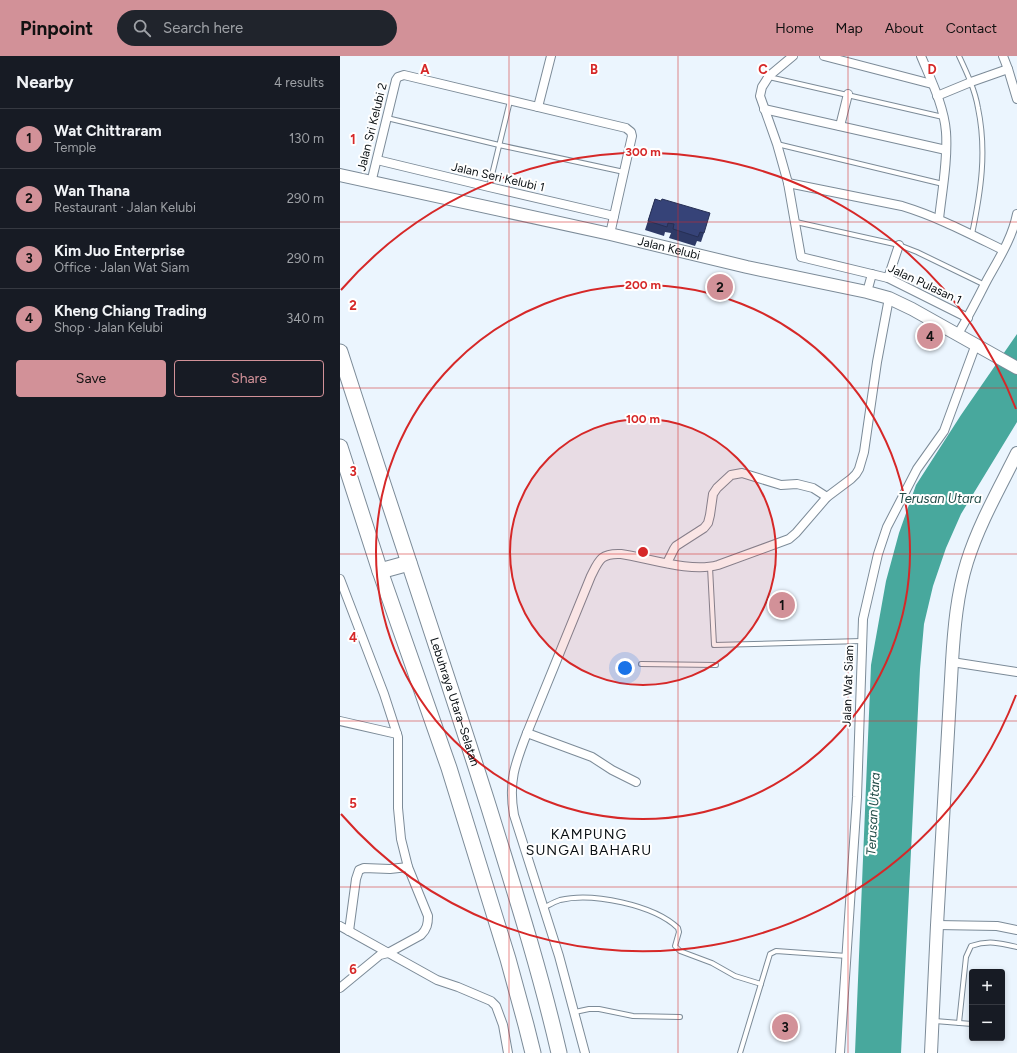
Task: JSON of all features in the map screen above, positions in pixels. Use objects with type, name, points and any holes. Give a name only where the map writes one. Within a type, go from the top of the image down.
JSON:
[{"type":"highway","name":"Lebuhraya Utara–Selatan","points":[[340,352],[471,751],[514,888],[551,1015],[559,1053]]},
{"type":"highway","points":[[340,447],[380,571],[426,698],[456,790],[508,959],[533,1053]]},
{"type":"highway","points":[[380,571],[409,563]]},
{"type":"main road","name":"Jalan Kelubi","points":[[340,175],[610,234],[747,267],[889,298],[918,312],[1017,368]]},
{"type":"main road","points":[[931,1053],[954,628],[958,598],[967,562],[983,521],[1017,453]]},
{"type":"street","points":[[538,107],[552,56]]},
{"type":"street","points":[[793,56],[769,76],[760,91],[760,96],[777,144],[788,183],[796,222]]},
{"type":"street","points":[[824,56],[932,84]]},
{"type":"street","points":[[921,56],[944,117],[946,132],[946,150],[939,219]]},
{"type":"street","points":[[1003,56],[1017,99]]},
{"type":"street","points":[[937,96],[1008,69]]},
{"type":"street","name":"Jalan Sri Kelubi 2","points":[[371,183],[396,80],[398,77],[404,75],[626,128],[631,132],[632,136],[610,234]]},
{"type":"street","points":[[840,126],[848,94]]},
{"type":"street","points":[[764,109],[946,150]]},
{"type":"street","name":"Jalan Seri Kelubi 1","points":[[377,160],[614,216]]},
{"type":"street","points":[[788,183],[902,206],[939,219],[1003,250]]},
{"type":"street","points":[[958,334],[968,318],[1003,250],[1014,226],[1017,214]]},
{"type":"street","name":"Jalan Pulasan 1","points":[[796,222],[802,257],[888,278],[968,318]]},
{"type":"street","points":[[888,278],[899,246]]},
{"type":"street","points":[[867,292],[872,274]]},
{"type":"street","points":[[585,1053],[559,956],[514,815],[512,802],[512,777],[517,758],[527,733],[591,576],[600,560],[605,555],[631,555],[668,563],[710,568],[789,539],[827,497],[856,474],[864,452],[877,362],[889,298]]},
{"type":"street","name":"Jalan Wat Siam","points":[[840,1053],[857,797],[863,619],[878,554],[887,527],[917,469],[944,431],[976,344]]},
{"type":"street","points":[[668,563],[676,546],[704,528],[708,523],[713,494],[717,488],[731,475],[742,473],[781,485],[797,484],[813,488],[827,497]]},
{"type":"street","points":[[340,579],[397,734],[399,743],[398,818],[401,839],[408,867],[428,916],[427,927],[422,935],[388,953],[380,955],[340,988]]},
{"type":"street","points":[[952,662],[1017,672]]},
{"type":"street","points":[[340,721],[397,734]]},
{"type":"street","points":[[527,733],[592,757],[612,770],[636,782]]},
{"type":"street","points":[[349,931],[356,879],[359,870],[364,868],[390,869],[408,867]]},
{"type":"street","points":[[937,925],[997,926],[1017,930]]},
{"type":"street","points":[[340,926],[437,980],[491,1001],[496,1006],[503,1026],[508,1053]]},
{"type":"lane","points":[[960,56],[971,82],[978,106],[982,135],[983,161],[977,207],[971,235]]},
{"type":"lane","points":[[769,76],[944,117]]},
{"type":"lane","points":[[489,187],[510,101]]},
{"type":"lane","points":[[387,118],[499,145],[624,172]]},
{"type":"lane","points":[[777,144],[943,184]]},
{"type":"lane","points":[[796,222],[899,246],[917,252],[985,285]]},
{"type":"lane","points":[[710,568],[714,645],[862,641]]},
{"type":"lane","points":[[641,664],[716,665]]},
{"type":"lane","points":[[543,908],[560,900],[593,898],[624,903],[651,912],[671,922],[678,928],[679,932],[675,946],[680,951],[712,963],[741,978],[761,984]]},
{"type":"lane","points":[[960,1023],[966,957],[972,946],[982,942],[1001,943],[1017,947]]},
{"type":"lane","points":[[740,1053],[770,954],[776,951],[847,956]]},
{"type":"lane","points":[[575,1012],[589,1009],[599,1009],[633,1016],[680,1017]]},
{"type":"lane","points":[[932,1020],[969,1024]]},
{"type":"water","name":"Terusan Utara","points":[[1017,334],[1017,422],[961,514],[946,548],[933,586],[924,624],[920,669],[901,1053],[855,1053],[871,665],[886,581],[899,533],[916,485],[961,415]]},
{"type":"building","points":[[655,199],[661,201],[662,199],[710,213],[704,233],[700,232],[698,237],[673,229],[674,224],[668,223],[667,227],[648,221]]},
{"type":"place","name":"Wan Thana","points":[[720,287]]},
{"type":"place","name":"Kheng Chiang Trading","points":[[930,336]]},
{"type":"place","name":"Wat Chittraram","points":[[782,605]]},
{"type":"place","name":"Kim Juo Enterprise","points":[[785,1027]]},
{"type":"district","name":"KAMPUNG SUNGAI BAHARU","points":[[589,842]]}]
